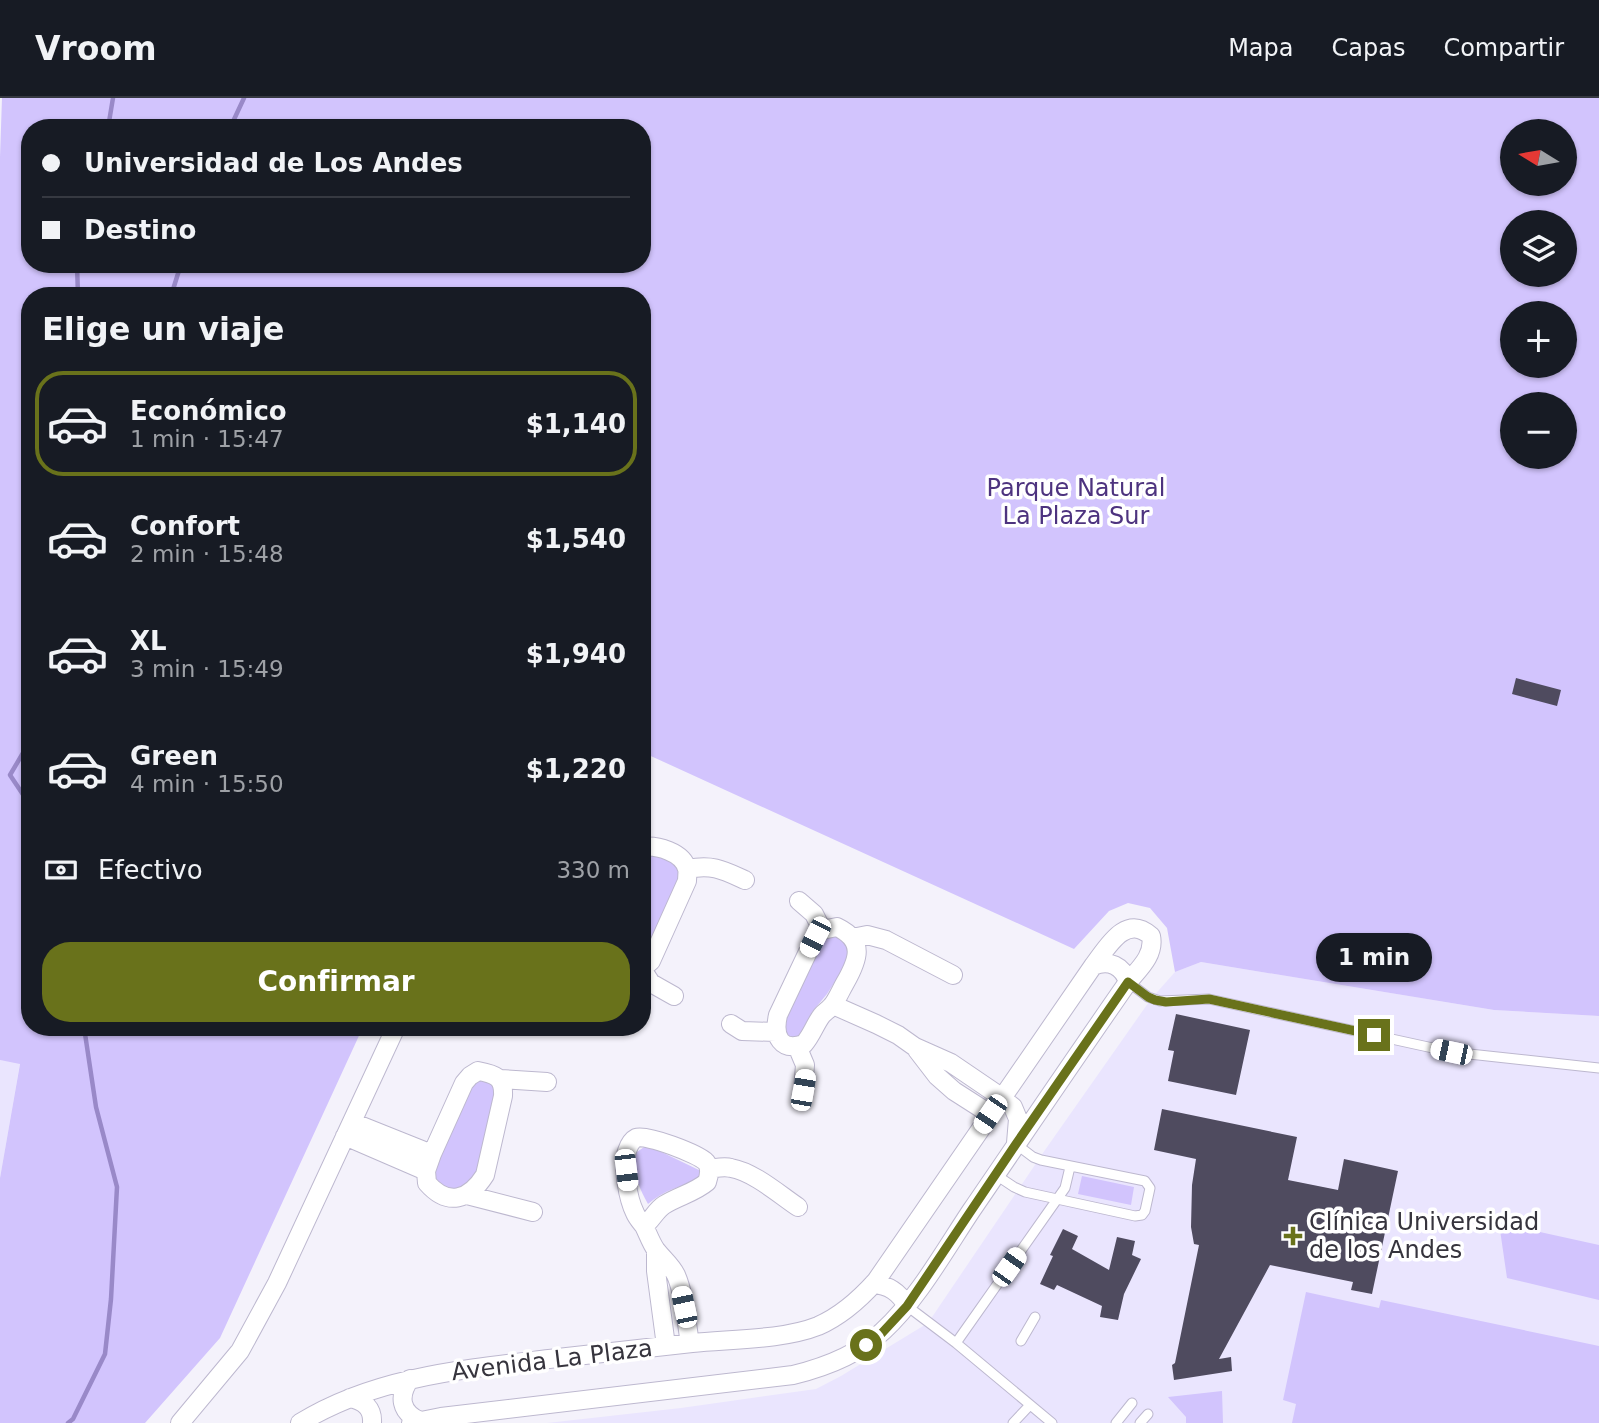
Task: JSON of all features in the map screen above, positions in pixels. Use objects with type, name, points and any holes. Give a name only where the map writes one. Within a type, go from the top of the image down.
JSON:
[{"type":"street","points":[[651,847],[659,847],[681,858],[688,869],[687,880],[651,961]]},
{"type":"street","points":[[688,869],[708,866],[745,880]]},
{"type":"street","points":[[799,901],[814,914],[822,930]]},
{"type":"street","points":[[837,927],[852,937],[857,956],[833,1005],[818,1021],[804,1044],[787,1046],[780,1041],[776,1032],[778,1016],[815,937],[822,930],[837,927]]},
{"type":"street","name":"Avenida La Plaza","points":[[300,1423],[350,1398],[410,1379],[500,1365],[787,1334],[826,1322],[844,1311],[873,1284],[1093,966],[1119,934],[1129,929],[1143,930],[1151,936],[1152,950],[1146,960],[1016,1144],[907,1306],[881,1334],[866,1345],[832,1364],[793,1375],[415,1422]]},
{"type":"street","points":[[852,937],[867,935],[887,940],[953,975]]},
{"type":"street","points":[[1093,966],[1104,963],[1115,965],[1124,972],[1128,982]]},
{"type":"street","points":[[651,983],[674,996]]},
{"type":"street","points":[[833,1005],[951,1063],[1002,1097],[1013,1107],[1018,1118],[1016,1144]]},
{"type":"street","points":[[731,1024],[743,1031],[776,1032]]},
{"type":"street","points":[[180,1423],[240,1351],[277,1283],[392,1036]]},
{"type":"street","points":[[797,1046],[806,1065],[803,1090]]},
{"type":"street","points":[[915,1047],[937,1076],[954,1091],[990,1114]]},
{"type":"street","points":[[500,1079],[503,1096],[485,1174],[467,1195],[458,1198],[441,1195],[427,1183],[429,1162],[459,1092],[470,1076],[478,1071],[500,1079],[547,1082]]},
{"type":"street","points":[[349,1129],[429,1162]]},
{"type":"street","points":[[644,1226],[662,1206],[697,1190],[707,1182],[709,1169],[706,1162],[664,1142],[649,1138],[634,1139],[626,1153],[629,1195],[635,1213],[656,1250],[669,1263],[675,1275],[690,1343]]},
{"type":"street","points":[[709,1169],[732,1168],[747,1173],[798,1207]]},
{"type":"street","points":[[467,1195],[533,1212]]},
{"type":"street","points":[[656,1250],[656,1271],[666,1346]]},
{"type":"street","points":[[873,1284],[890,1288],[903,1298],[907,1306]]},
{"type":"street","points":[[410,1379],[402,1395],[403,1404],[415,1422]]},
{"type":"street","points":[[350,1398],[368,1407],[373,1417],[372,1423]]},
{"type":"lane","points":[[1128,982],[1148,997],[1160,1001],[1209,999],[1451,1052],[1599,1068]]},
{"type":"lane","points":[[996,1175],[1019,1190],[1135,1216],[1142,1215],[1145,1211],[1150,1188],[1145,1181],[1033,1157],[1016,1144]]},
{"type":"lane","points":[[956,1343],[1057,1199],[1067,1183],[1070,1167]]},
{"type":"lane","points":[[907,1306],[1052,1423]]},
{"type":"lane","points":[[1021,1341],[1035,1317]]},
{"type":"lane","points":[[1116,1423],[1132,1403]]},
{"type":"lane","points":[[1013,1423],[1030,1405]]},
{"type":"lane","points":[[1140,1423],[1148,1414]]},
{"type":"shaded area","name":"Clínica Universidad de los Andes","points":[[1201,962],[1494,1010],[1599,1016],[1599,1423],[547,1423],[816,1389],[928,1323],[1151,999],[1175,972]]},
{"type":"shaded area","points":[[0,1060],[20,1063],[0,1178]]},
{"type":"green space","name":"Parque Natural La Plaza Sur","points":[[2,98],[1599,98],[1599,1016],[1494,1010],[1201,962],[1175,972],[1167,928],[1150,908],[1128,903],[1109,911],[1074,949],[651,756],[651,287],[21,287],[21,1036],[359,1036],[220,1338],[145,1423],[0,1423],[0,1178],[20,1064],[0,1060]]},
{"type":"green space","points":[[651,854],[667,859],[681,868],[683,889],[651,944]]},
{"type":"green space","points":[[839,934],[849,944],[845,966],[812,1012],[800,1041],[787,1038],[783,1019],[822,936]]},
{"type":"green space","points":[[480,1076],[497,1081],[500,1093],[475,1180],[461,1191],[436,1186],[433,1171],[469,1086]]},
{"type":"green space","points":[[647,1145],[701,1171],[701,1180],[667,1192],[648,1204],[634,1167],[634,1154]]},
{"type":"green space","points":[[1082,1176],[1134,1187],[1131,1205],[1078,1194]]},
{"type":"green space","points":[[1499,1223],[1599,1245],[1599,1300],[1507,1278]]},
{"type":"green space","points":[[1306,1292],[1379,1308],[1381,1300],[1599,1346],[1599,1423],[1292,1423],[1296,1404],[1283,1400]]},
{"type":"green space","points":[[1222,1391],[1223,1423],[1186,1423],[1186,1417],[1168,1397]]},
{"type":"building","points":[[1516,678],[1561,690],[1557,706],[1512,694]]},
{"type":"building","points":[[1176,1014],[1250,1030],[1236,1095],[1168,1081],[1174,1051],[1168,1050]]},
{"type":"building","points":[[1162,1109],[1297,1137],[1288,1180],[1338,1190],[1344,1159],[1398,1171],[1372,1294],[1351,1290],[1353,1282],[1270,1265],[1219,1359],[1231,1357],[1232,1371],[1174,1380],[1172,1365],[1175,1363],[1199,1245],[1194,1244],[1191,1227],[1196,1159],[1154,1150]]},
{"type":"building","points":[[1063,1229],[1078,1236],[1072,1249],[1109,1270],[1117,1237],[1135,1241],[1132,1255],[1141,1259],[1124,1294],[1118,1320],[1100,1317],[1102,1306],[1057,1285],[1054,1290],[1040,1284]]},
{"type":"waterway","points":[[110,119],[113,98]]},
{"type":"waterway","points":[[234,119],[244,98]]},
{"type":"waterway","points":[[77,273],[78,287]]},
{"type":"waterway","points":[[174,287],[178,273]]},
{"type":"waterway","points":[[21,756],[10,775],[21,792]]},
{"type":"waterway","points":[[68,1423],[73,1419],[105,1354],[117,1187],[96,1107],[85,1036]]},
{"type":"place","name":"Clínica Universidad de los Andes","points":[[1293,1236]]},
{"type":"route","points":[[866,1345],[881,1334],[907,1306],[1128,982],[1155,1000],[1166,1002],[1209,999],[1374,1035]]}]
